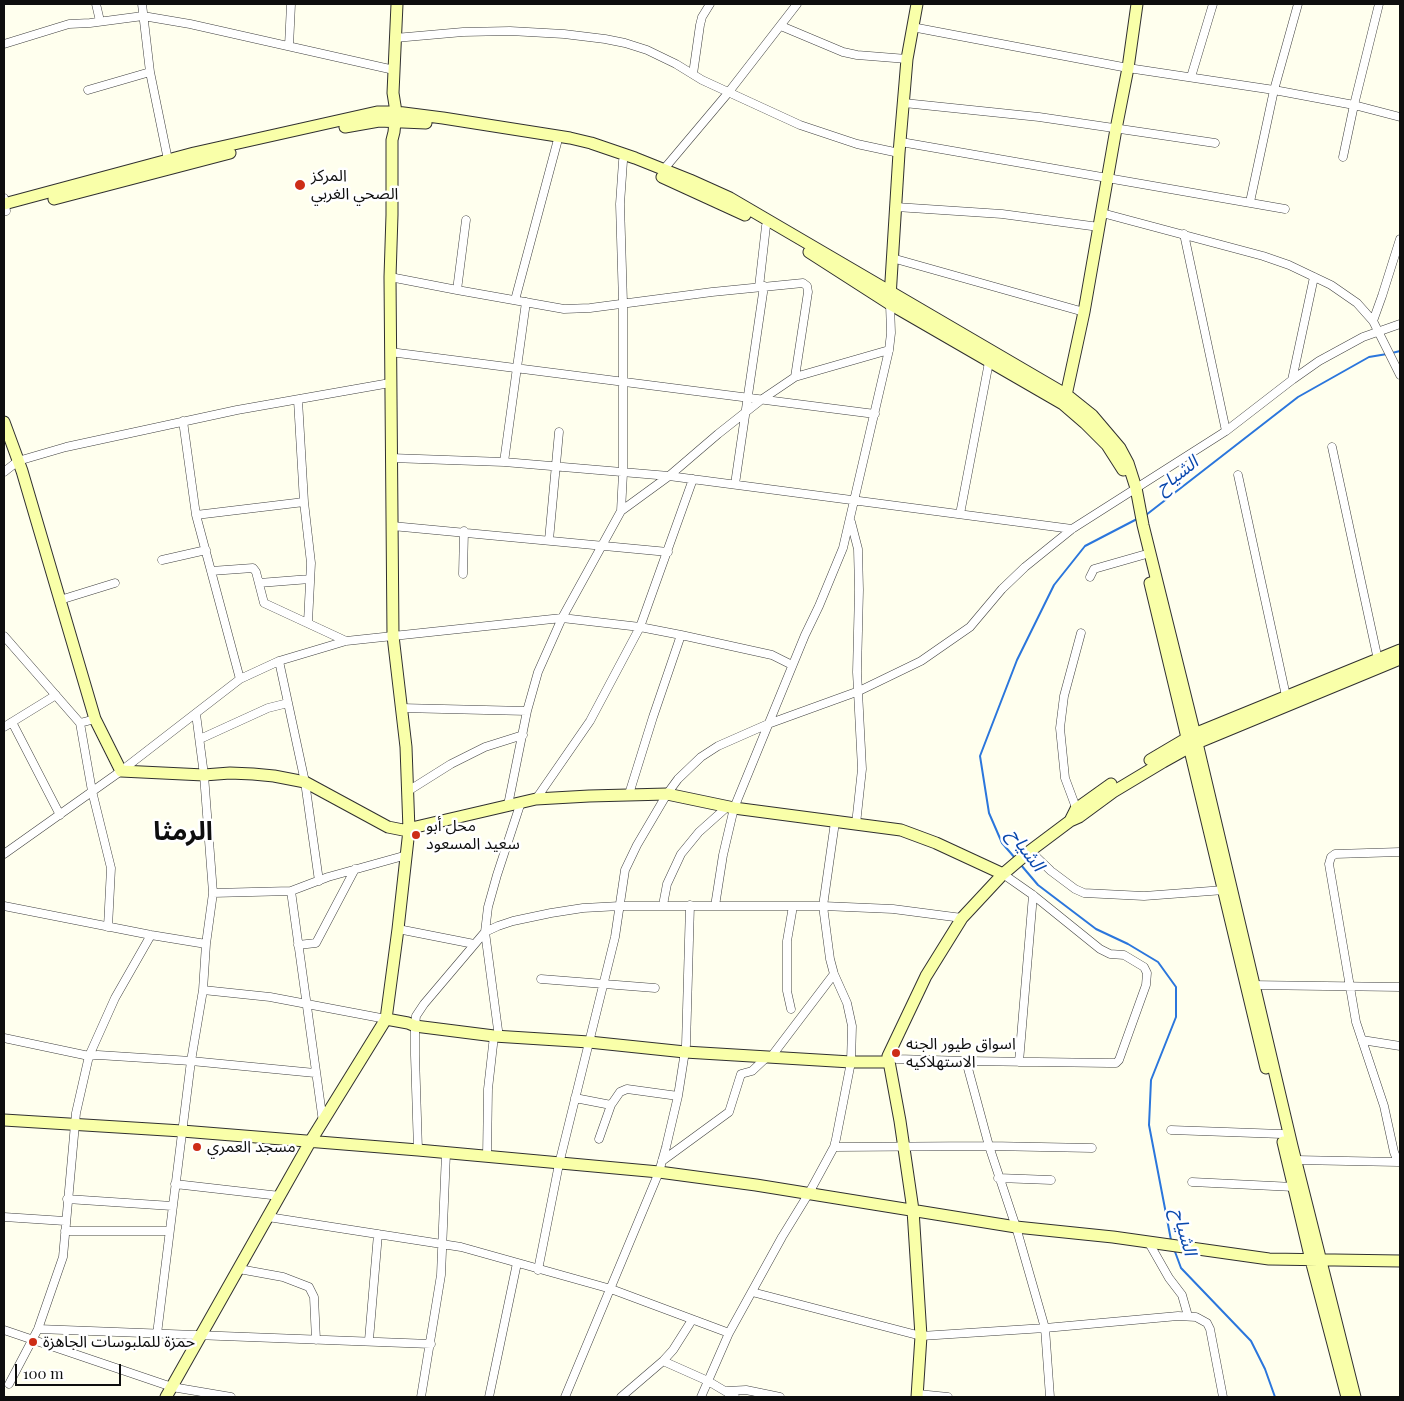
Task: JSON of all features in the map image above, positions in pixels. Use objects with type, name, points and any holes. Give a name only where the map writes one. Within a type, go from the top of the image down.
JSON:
[{"type":"main road","points":[[169,1392],[310,1142],[323,1124],[386,1019],[409,830],[406,747],[394,636],[391,458],[391,116],[397,4]]},
{"type":"main road","points":[[890,304],[891,262],[907,59],[917,4]]},
{"type":"main road","points":[[1065,400],[1084,312],[1138,4]]},
{"type":"main road","points":[[4,206],[168,160],[354,116],[391,116],[452,126],[591,143],[664,169],[730,198],[868,278],[1065,400],[1107,445],[1126,474],[1134,497],[1250,985],[1294,1187],[1355,1397]]},
{"type":"main road","points":[[4,206],[391,116]]},
{"type":"main road","points":[[551,139],[623,161],[699,193],[766,226],[890,304],[989,362],[1065,400]]},
{"type":"main road","points":[[868,278],[884,272],[891,262]]},
{"type":"main road","points":[[4,422],[18,461],[95,719],[121,771],[204,775],[230,773],[267,775],[305,782],[396,830],[409,830],[536,799],[667,794],[730,808],[891,828],[920,836],[1006,872]]},
{"type":"main road","points":[[1140,526],[1144,555],[1192,741],[1224,890],[1296,1160],[1346,1397]]},
{"type":"main road","points":[[917,1396],[922,1336],[913,1210],[891,1059],[926,976],[962,918],[1006,872],[1118,780],[1252,711],[1400,650]]},
{"type":"main road","points":[[1192,741],[1400,658]]},
{"type":"main road","points":[[386,1019],[413,1024],[496,1033],[590,1039],[771,1055],[891,1059]]},
{"type":"main road","points":[[4,1120],[418,1150],[559,1164],[661,1167],[706,1177],[1016,1227],[1068,1231],[1270,1259],[1400,1261]]},
{"type":"street","points":[[96,4],[100,21]]},
{"type":"street","points":[[142,4],[150,72],[168,160]]},
{"type":"street","points":[[289,46],[291,4]]},
{"type":"street","points":[[693,74],[700,25],[702,17],[710,4]]},
{"type":"street","points":[[664,169],[798,4]]},
{"type":"street","points":[[1191,77],[1212,4]]},
{"type":"street","points":[[1250,202],[1274,90],[1298,4]]},
{"type":"street","points":[[1343,158],[1379,4]]},
{"type":"street","points":[[4,44],[70,24],[143,16],[394,70]]},
{"type":"street","points":[[781,26],[843,52],[907,59]]},
{"type":"street","points":[[912,27],[1128,68],[1274,90],[1354,105],[1400,117]]},
{"type":"street","points":[[395,38],[462,32],[510,31],[605,39],[647,50],[728,92],[800,125],[857,144],[900,148],[1108,177],[1286,209]]},
{"type":"street","points":[[88,90],[150,72]]},
{"type":"street","points":[[904,104],[1039,117],[1215,143]]},
{"type":"street","points":[[515,300],[551,139]]},
{"type":"street","points":[[508,805],[527,711],[538,672],[562,618],[620,511],[623,472],[623,303],[620,204],[623,161]]},
{"type":"street","points":[[896,207],[1002,214],[1099,227]]},
{"type":"street","points":[[1102,213],[1263,256],[1289,265],[1314,277],[1357,303],[1378,331],[1400,375]]},
{"type":"street","points":[[457,290],[466,220]]},
{"type":"street","points":[[735,484],[747,411],[766,226]]},
{"type":"street","points":[[1184,234],[1226,431]]},
{"type":"street","points":[[1372,321],[1400,239]]},
{"type":"street","points":[[891,262],[1084,312]]},
{"type":"street","points":[[390,277],[573,309],[761,286],[803,283],[808,288],[795,377]]},
{"type":"street","points":[[1292,380],[1314,277]]},
{"type":"street","points":[[504,462],[526,302]]},
{"type":"street","points":[[715,906],[730,808],[837,564],[850,520],[889,350],[891,333],[890,304]]},
{"type":"street","points":[[538,1270],[559,1164],[603,985],[629,859],[667,794],[687,768],[718,746],[768,724],[859,691],[920,661],[970,627],[1002,589],[1025,567],[1072,530],[1134,497],[1226,431],[1292,380],[1348,344],[1400,324]]},
{"type":"street","points":[[620,511],[669,476],[761,400],[795,377],[889,350]]},
{"type":"street","points":[[390,352],[875,414]]},
{"type":"street","points":[[960,514],[989,362]]},
{"type":"street","points":[[4,472],[18,461],[66,447],[237,410],[390,383]]},
{"type":"street","points":[[298,400],[304,502],[309,541],[308,622]]},
{"type":"street","points":[[183,421],[196,515],[240,679]]},
{"type":"street","points":[[549,540],[559,432]]},
{"type":"street","points":[[1332,447],[1378,660]]},
{"type":"street","points":[[391,458],[504,462],[555,468],[669,476],[1072,530]]},
{"type":"street","points":[[1238,475],[1286,696]]},
{"type":"street","points":[[536,799],[590,721],[640,628],[692,479]]},
{"type":"street","points":[[196,515],[304,502]]},
{"type":"street","points":[[850,520],[859,560],[857,672],[862,769],[856,824]]},
{"type":"street","points":[[392,526],[668,552]]},
{"type":"street","points":[[463,574],[464,532]]},
{"type":"street","points":[[162,560],[206,550]]},
{"type":"street","points":[[1090,577],[1094,569],[1144,555]]},
{"type":"street","points":[[211,571],[252,568],[256,572],[264,603],[346,641]]},
{"type":"street","points":[[259,583],[310,579]]},
{"type":"street","points":[[60,600],[115,584]]},
{"type":"street","points":[[4,854],[121,771],[240,679],[279,661],[346,641],[562,618],[682,635],[772,655],[792,665]]},
{"type":"street","points":[[1075,816],[1065,778],[1060,728],[1064,696],[1081,633]]},
{"type":"street","points":[[629,794],[653,717],[682,635]]},
{"type":"street","points":[[4,636],[80,724],[92,791],[111,868],[108,927]]},
{"type":"street","points":[[279,661],[305,782],[319,881]]},
{"type":"street","points":[[4,727],[56,695]]},
{"type":"street","points":[[200,739],[268,708],[288,704]]},
{"type":"street","points":[[401,708],[527,711]]},
{"type":"street","points":[[157,1334],[191,1061],[203,990],[206,944],[213,893],[204,775],[196,714]]},
{"type":"street","points":[[80,724],[95,719]]},
{"type":"street","points":[[12,722],[60,816]]},
{"type":"street","points":[[408,791],[451,764],[485,747],[522,735]]},
{"type":"street","points":[[488,1157],[488,1089],[496,1033],[485,932],[488,907],[496,875],[521,802]]},
{"type":"street","points":[[663,905],[667,884],[681,854],[699,832],[730,808]]},
{"type":"street","points":[[701,1397],[729,1333],[834,1147],[851,1059],[851,1015],[834,974],[827,943],[823,906],[835,822]]},
{"type":"street","points":[[1296,1160],[1399,1162],[1391,1140],[1384,1106],[1356,1022],[1329,864],[1331,857],[1335,854],[1400,852]]},
{"type":"street","points":[[1028,853],[1075,889],[1084,893],[1144,896],[1224,890]]},
{"type":"street","points":[[213,893],[291,891],[356,869],[407,855]]},
{"type":"street","points":[[298,945],[316,943],[356,869]]},
{"type":"street","points":[[891,1059],[1116,1063],[1119,1060],[1147,978],[1144,967],[1124,955],[1110,954],[1100,950],[1006,872]]},
{"type":"street","points":[[291,891],[305,1005],[323,1124]]},
{"type":"street","points":[[1019,1062],[1033,895]]},
{"type":"street","points":[[565,1397],[661,1167],[678,1096],[686,1048],[690,905]]},
{"type":"street","points":[[4,906],[206,944]]},
{"type":"street","points":[[418,1150],[413,1024],[424,1004],[485,932],[513,921],[550,913],[583,908],[620,906],[823,906],[893,910],[962,918]]},
{"type":"street","points":[[791,1009],[787,991],[787,941],[794,906]]},
{"type":"street","points":[[398,929],[474,944]]},
{"type":"street","points":[[9,1384],[38,1329],[63,1257],[76,1113],[88,1056],[115,998],[151,935]]},
{"type":"street","points":[[661,1167],[729,1112],[741,1074],[752,1071],[771,1055],[834,974]]},
{"type":"street","points":[[541,980],[654,988]]},
{"type":"street","points":[[1250,985],[1400,987]]},
{"type":"street","points":[[203,990],[253,994],[386,1019]]},
{"type":"street","points":[[4,1038],[88,1056],[191,1061],[315,1073]]},
{"type":"street","points":[[1362,1040],[1400,1046]]},
{"type":"street","points":[[966,1061],[998,1178],[1016,1227],[1045,1328],[1050,1397]]},
{"type":"street","points":[[599,1139],[611,1105],[620,1092],[627,1089],[678,1096]]},
{"type":"street","points":[[575,1098],[611,1105]]},
{"type":"street","points":[[1171,1130],[1282,1134]]},
{"type":"street","points":[[834,1147],[989,1146],[1092,1148]]},
{"type":"street","points":[[421,1397],[441,1275],[446,1153]]},
{"type":"street","points":[[998,1178],[1051,1180]]},
{"type":"street","points":[[1192,1182],[1294,1187]]},
{"type":"street","points":[[175,1184],[280,1196]]},
{"type":"street","points":[[67,1198],[172,1206]]},
{"type":"street","points":[[4,1217],[65,1221]]},
{"type":"street","points":[[268,1217],[443,1243],[611,1289],[729,1333]]},
{"type":"street","points":[[65,1231],[169,1230]]},
{"type":"street","points":[[369,1340],[378,1234]]},
{"type":"street","points":[[1148,1243],[1182,1296],[1188,1316]]},
{"type":"street","points":[[488,1397],[517,1263]]},
{"type":"street","points":[[239,1269],[283,1277],[309,1287],[314,1297],[316,1340]]},
{"type":"street","points":[[752,1292],[922,1336],[1045,1328],[1154,1317],[1188,1316],[1203,1319],[1210,1329],[1223,1397]]},
{"type":"street","points":[[622,1397],[663,1361],[692,1320]]},
{"type":"street","points":[[38,1329],[316,1340],[369,1340],[430,1344]]},
{"type":"street","points":[[4,1330],[33,1339],[169,1392],[229,1397]]},
{"type":"street","points":[[663,1361],[708,1381],[735,1397]]},
{"type":"street","points":[[727,1392],[746,1390],[780,1397]]},
{"type":"street","points":[[917,1396],[948,1397]]},
{"type":"waterway","name":"الشياح","points":[[1392,353],[1400,351]]},
{"type":"waterway","name":"الشياح","points":[[1146,515],[1298,397],[1369,357],[1387,354]]},
{"type":"waterway","name":"الشياح","points":[[1015,858],[1002,843],[989,813],[980,756],[1017,660],[1054,585],[1085,546],[1137,519]]},
{"type":"waterway","name":"الشياح","points":[[1021,865],[1038,885],[1096,929],[1128,944],[1158,962],[1176,987],[1176,1017],[1151,1080],[1149,1125],[1171,1240]]},
{"type":"waterway","name":"الشياح","points":[[1174,1249],[1181,1268],[1251,1341],[1265,1369],[1275,1397]]},
{"type":"place","name":"المركز الصحي الغربي","points":[[300,185]]},
{"type":"place","name":"محل أبو سعيد المسعود","points":[[416,835]]},
{"type":"place","name":"اسواق طيور الجنه الاستهلاكيه","points":[[896,1053]]},
{"type":"place","name":"مسجد العمري","points":[[197,1147]]},
{"type":"place","name":"حمزة للملبوسات الجاهزة","points":[[33,1342]]},
{"type":"district","name":"الرمثا","points":[[183,832]]}]
